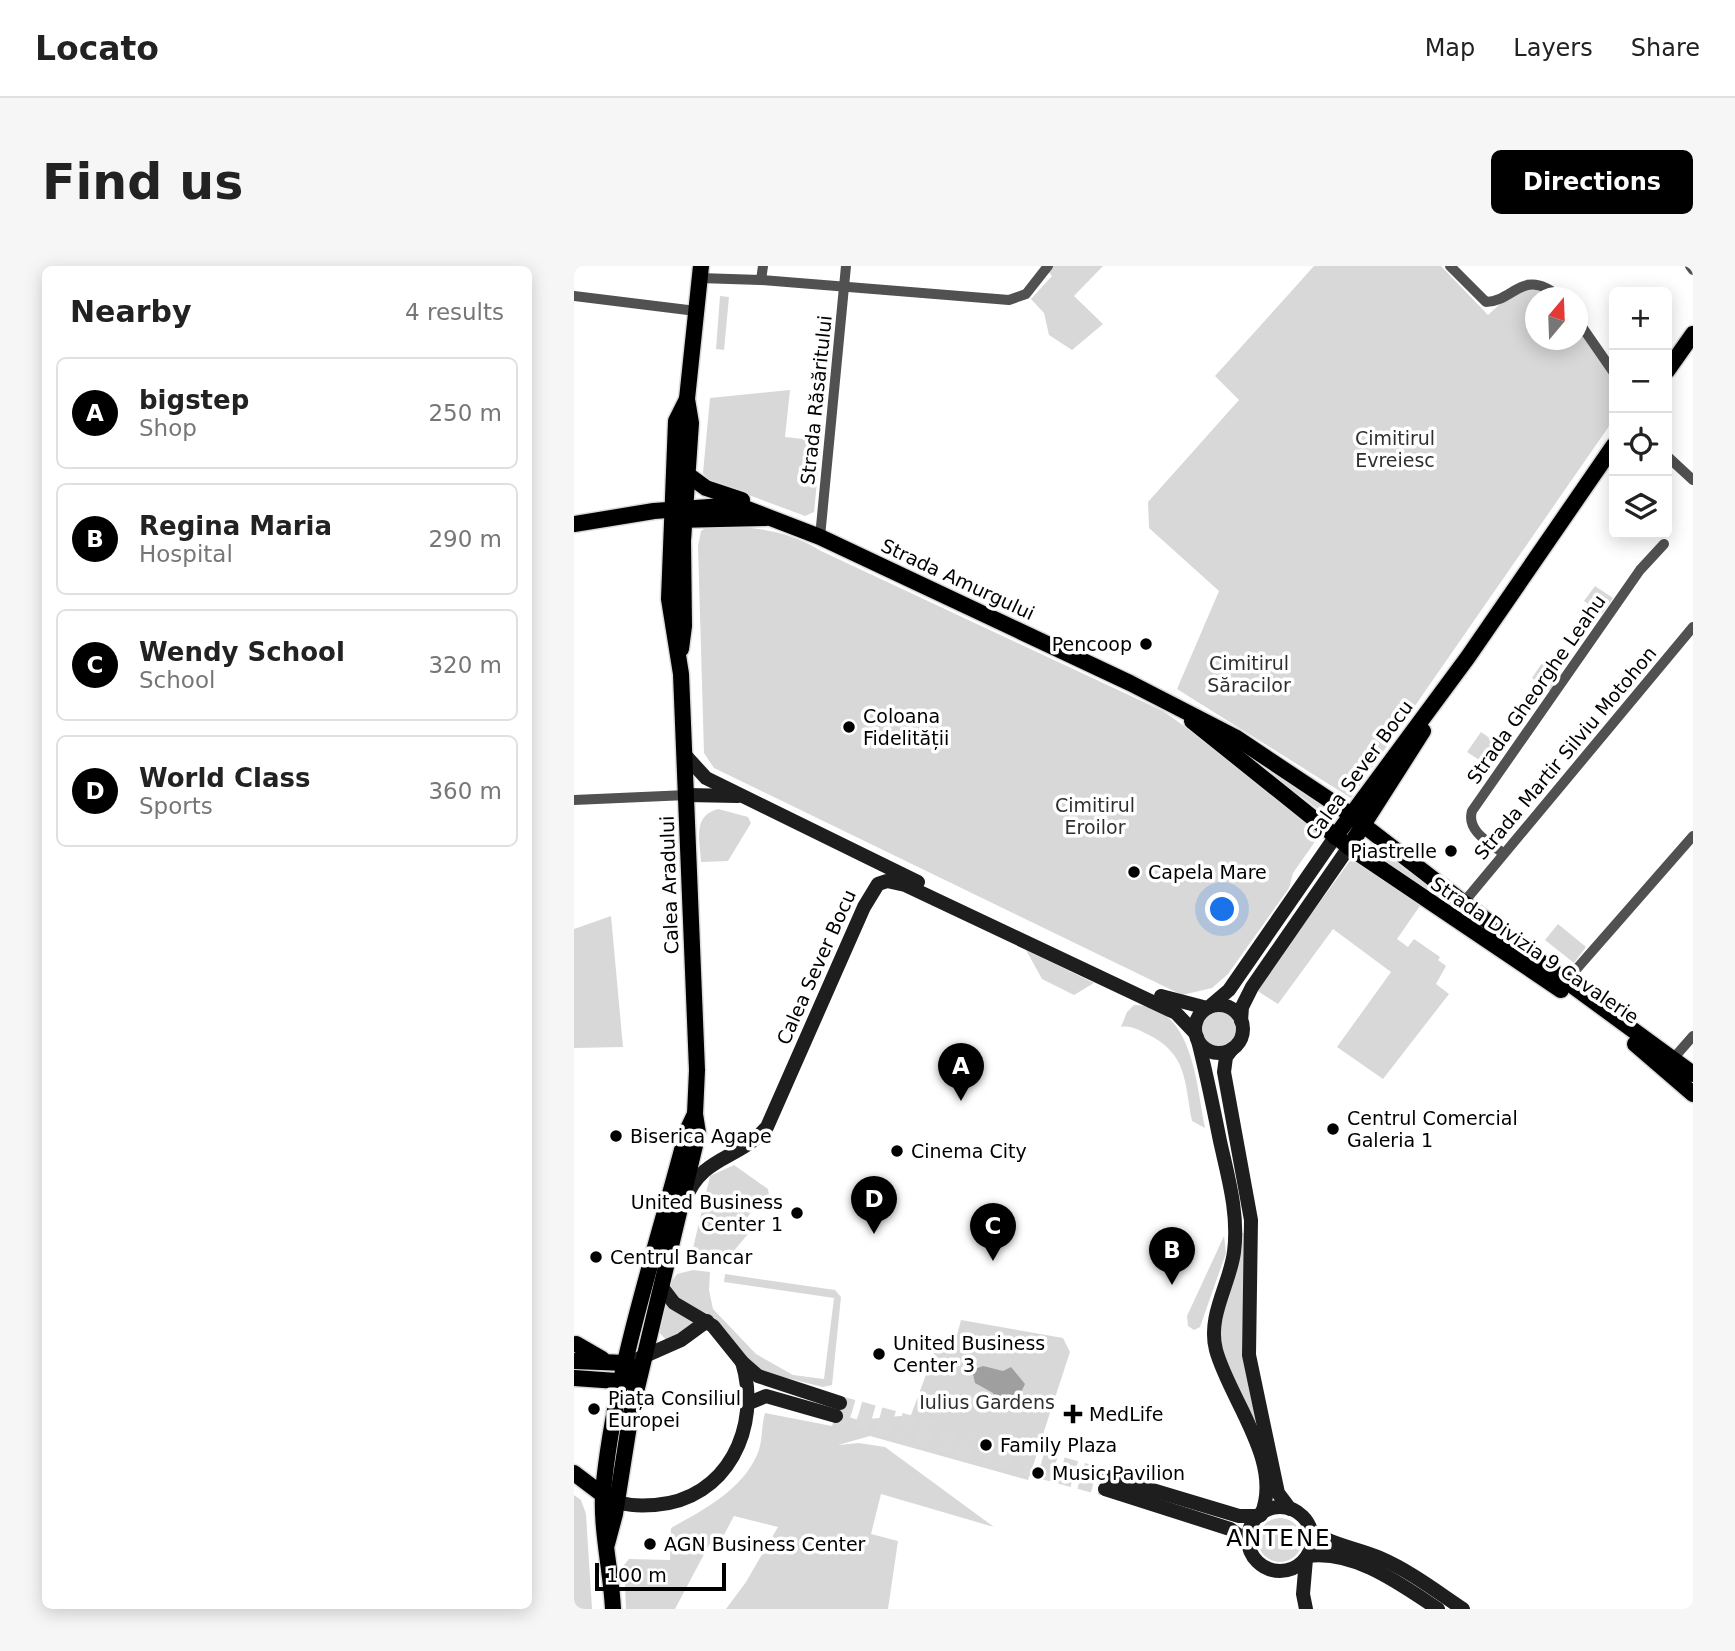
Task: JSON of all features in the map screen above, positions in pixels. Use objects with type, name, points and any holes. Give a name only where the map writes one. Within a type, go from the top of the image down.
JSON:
[{"type":"main road","name":"Calea Aradului","points":[[677,514],[688,474],[691,423],[687,398],[700,272]]},
{"type":"main road","points":[[1672,364],[1693,334]]},
{"type":"main road","name":"Calea Aradului","points":[[610,1499],[698,1133],[695,1114],[697,1070],[680,655],[671,625],[669,598],[677,514],[676,421],[687,398]]},
{"type":"main road","name":"Calea Sever Bocu","points":[[1208,1008],[1224,995],[1237,979],[1358,820],[1609,452]]},
{"type":"main road","points":[[688,474],[706,488],[739,497],[752,509]]},
{"type":"main road","name":"Strada Amurgului","points":[[677,514],[722,505],[752,509],[766,518],[820,537],[1130,683],[1235,737],[1358,820]]},
{"type":"main road","name":"Strada Amurgului","points":[[677,514],[766,518]]},
{"type":"main road","points":[[574,524],[677,514]]},
{"type":"main road","name":"Strada Amurgului","points":[[1130,683],[1183,715],[1342,842]]},
{"type":"main road","points":[[685,755],[700,774],[746,798],[871,860],[1172,1001],[1208,1008],[1228,1007],[1241,1022],[1242,1034],[1226,1057],[1223,1072],[1251,1220],[1249,1355],[1279,1493],[1290,1509],[1303,1517],[1311,1530],[1325,1540],[1364,1552],[1408,1572],[1463,1609]]},
{"type":"main road","points":[[687,795],[746,798]]},
{"type":"main road","name":"Strada Divizia 9 Cavalerie","points":[[1358,820],[1566,981],[1693,1074]]},
{"type":"main road","name":"Calea Sever Bocu","points":[[1241,1022],[1242,1007],[1255,981],[1342,842]]},
{"type":"main road","name":"Strada Divizia 9 Cavalerie","points":[[1342,842],[1612,1026],[1693,1094]]},
{"type":"main road","points":[[871,860],[878,884]]},
{"type":"main road","name":"Calea Sever Bocu","points":[[681,1208],[704,1169],[743,1150],[767,1127],[864,907],[878,884],[887,881],[905,884],[1163,1006],[1185,1020],[1196,1035]]},
{"type":"main road","points":[[1172,1001],[1203,998],[1237,979]]},
{"type":"main road","points":[[1208,1008],[1197,1019],[1196,1035],[1235,1211],[1234,1252],[1213,1336],[1222,1370],[1243,1410],[1260,1457],[1267,1494],[1260,1515],[1251,1528],[1249,1543]]},
{"type":"main road","points":[[1196,1035],[1211,1051],[1233,1047]]},
{"type":"main road","name":"Calea Aradului","points":[[612,1609],[607,1544],[609,1445],[626,1363],[663,1218],[695,1114]]},
{"type":"main road","points":[[661,1286],[674,1303],[707,1321],[742,1362],[764,1378],[838,1409],[766,1396],[750,1403]]},
{"type":"main road","points":[[574,1361],[626,1363],[681,1340],[707,1321]]},
{"type":"main road","points":[[575,1343],[607,1362]]},
{"type":"main road","points":[[574,1473],[623,1505],[660,1505],[699,1494],[732,1460],[744,1434],[750,1403],[742,1362]]},
{"type":"main road","points":[[574,1378],[623,1382],[639,1377],[637,1370],[626,1363]]},
{"type":"main road","points":[[1290,1509],[1275,1508],[1260,1515],[1239,1516],[1107,1483],[1230,1529],[1249,1543],[1258,1562],[1277,1571],[1303,1594]]},
{"type":"main road","points":[[1306,1609],[1303,1594],[1312,1541],[1311,1530]]},
{"type":"main road","points":[[1277,1571],[1293,1569],[1307,1558],[1323,1555],[1358,1564],[1398,1583],[1438,1609]]},
{"type":"street","points":[[761,280],[763,266]]},
{"type":"street","name":"Strada Răsăritului","points":[[820,537],[846,266]]},
{"type":"street","points":[[700,272],[761,280],[1009,300],[1026,294],[1048,266]]},
{"type":"street","points":[[1450,266],[1486,302],[1496,300],[1516,279],[1528,274],[1548,281],[1553,287]]},
{"type":"street","points":[[1690,266],[1693,270]]},
{"type":"street","points":[[574,296],[696,311]]},
{"type":"street","points":[[1588,336],[1609,366]]},
{"type":"street","points":[[1672,461],[1693,480]]},
{"type":"street","name":"Strada Gheorghe Leahu","points":[[1503,853],[1476,832],[1470,817],[1472,811],[1640,570],[1664,544]]},
{"type":"street","name":"Strada Martir Silviu Motohon","points":[[1464,902],[1693,627]]},
{"type":"street","points":[[574,800],[687,795]]},
{"type":"street","points":[[1566,981],[1693,836]]},
{"type":"street","points":[[1672,1060],[1693,1036]]},
{"type":"green space","points":[[1049,266],[1103,266],[1074,296],[1103,324],[1072,350],[1049,335],[1044,313],[1031,299],[1052,276],[1046,269]]},
{"type":"green space","name":"Cimitirul Evreiesc","points":[[1314,266],[1441,266],[1488,315],[1527,279],[1550,287],[1525,287],[1525,350],[1588,350],[1588,340],[1609,370],[1609,426],[1351,798],[1177,689],[1219,591],[1149,528],[1148,502],[1239,400],[1215,376]]},
{"type":"green space","points":[[720,296],[729,297],[724,350],[716,349]]},
{"type":"green space","points":[[790,390],[785,437],[821,441],[814,512],[805,516],[709,480],[703,473],[710,398]]},
{"type":"green space","name":"Cimitirul Eroilor","points":[[711,525],[754,528],[795,538],[1163,711],[1222,753],[1321,833],[1293,873],[1289,888],[1228,974],[1212,988],[1182,995],[714,768],[704,753],[698,546],[701,531]]},
{"type":"green space","points":[[1595,586],[1613,598],[1602,614],[1584,601]]},
{"type":"green space","points":[[1542,663],[1562,677],[1551,692],[1532,678]]},
{"type":"green space","points":[[1481,732],[1504,748],[1490,767],[1467,752]]},
{"type":"green space","points":[[1223,738],[1337,808],[1329,818],[1301,796],[1284,788]]},
{"type":"green space","points":[[718,809],[748,817],[751,823],[728,861],[701,862],[701,823],[710,812]]},
{"type":"green space","points":[[1371,842],[1407,871],[1432,884],[1556,980],[1365,850]]},
{"type":"green space","points":[[1358,854],[1424,900],[1397,939],[1408,947],[1414,939],[1440,957],[1438,960],[1446,966],[1436,984],[1449,994],[1383,1079],[1337,1047],[1391,972],[1333,929],[1278,1004],[1256,990],[1349,862]]},
{"type":"green space","points":[[611,916],[623,1047],[574,1048],[574,929]]},
{"type":"green space","points":[[1558,924],[1586,947],[1574,963],[1545,940]]},
{"type":"green space","points":[[1026,950],[1094,983],[1074,995],[1042,979]]},
{"type":"green space","points":[[1134,1005],[1154,1008],[1169,1018],[1180,1032],[1194,1070],[1205,1128],[1192,1121],[1182,1070],[1170,1050],[1147,1034],[1131,1027],[1121,1027],[1127,1012]]},
{"type":"green space","points":[[1219,1006],[1235,1013],[1242,1029],[1235,1045],[1219,1052],[1203,1045],[1196,1029],[1203,1013]]},
{"type":"green space","points":[[734,1165],[768,1189],[769,1196],[763,1211],[754,1207],[740,1229],[748,1234],[722,1265],[690,1261],[710,1176]]},
{"type":"green space","points":[[1238,1233],[1247,1233],[1242,1349],[1259,1428],[1226,1370],[1218,1337]]},
{"type":"green space","points":[[1224,1236],[1226,1253],[1200,1327],[1194,1330],[1188,1326],[1187,1316]]},
{"type":"green space","points":[[693,1270],[710,1272],[709,1290],[713,1309],[756,1354],[793,1375],[824,1379],[834,1298],[724,1282],[725,1274],[835,1290],[841,1297],[832,1385],[823,1387],[763,1372],[751,1364],[707,1315],[671,1294],[670,1284],[677,1274]]},
{"type":"green space","points":[[666,1301],[694,1322],[675,1337],[666,1340],[659,1332]]},
{"type":"green space","name":"Iulius Gardens","points":[[961,1320],[1063,1338],[1070,1352],[1028,1480],[870,1436],[838,1445],[859,1443],[885,1447],[994,1527],[881,1494],[871,1534],[898,1541],[888,1609],[726,1609],[746,1582],[778,1527],[734,1516],[718,1546],[710,1543],[675,1609],[626,1609],[624,1565],[629,1559],[670,1560],[671,1528],[720,1498],[750,1468],[759,1450],[765,1413],[832,1426],[839,1407],[849,1417],[858,1420],[911,1415],[936,1348],[940,1345],[954,1347]]},
{"type":"green space","points":[[574,1495],[581,1500],[586,1514],[592,1609],[574,1609]]},
{"type":"green space","points":[[1280,1518],[1289,1519],[1296,1524],[1301,1531],[1301,1549],[1296,1556],[1289,1561],[1280,1562],[1271,1561],[1264,1556],[1259,1549],[1258,1540],[1259,1531],[1264,1524],[1271,1519]]},
{"type":"shaded area","points":[[983,1366],[1003,1371],[1011,1367],[1025,1384],[1013,1409],[1000,1411],[993,1393],[975,1383],[972,1370]]},
{"type":"tunnel","points":[[840,1403],[1109,1477]]},
{"type":"tunnel","points":[[836,1416],[1105,1489]]},
{"type":"place","name":"Pencoop","points":[[1146,644]]},
{"type":"place","name":"Coloana Fidelității","points":[[849,727]]},
{"type":"place","name":"Piastrelle","points":[[1451,851]]},
{"type":"place","name":"Capela Mare","points":[[1134,872]]},
{"type":"place","name":"bigstep","points":[[961,1101]]},
{"type":"place","name":"Centrul Comercial Galeria 1","points":[[1333,1129]]},
{"type":"place","name":"Biserica Agape","points":[[616,1136]]},
{"type":"place","name":"Cinema City","points":[[897,1151]]},
{"type":"place","name":"United Business Center 1","points":[[797,1213]]},
{"type":"place","name":"World Class","points":[[874,1234]]},
{"type":"place","name":"Centrul Bancar","points":[[596,1257]]},
{"type":"place","name":"Wendy School","points":[[993,1261]]},
{"type":"place","name":"Regina Maria","points":[[1172,1285]]},
{"type":"place","name":"United Business Center 3","points":[[879,1354]]},
{"type":"place","name":"Piața Consiliul Europei","points":[[594,1409]]},
{"type":"place","name":"MedLife","points":[[1073,1414]]},
{"type":"place","name":"Family Plaza","points":[[986,1445]]},
{"type":"place","name":"Music Pavilion","points":[[1038,1473]]},
{"type":"place","name":"AGN Business Center","points":[[650,1544]]},
{"type":"district","name":"ANTENE","points":[[1279,1538]]},
{"type":"park label","name":"Cimitirul Săracilor","points":[[1249,674]]}]
